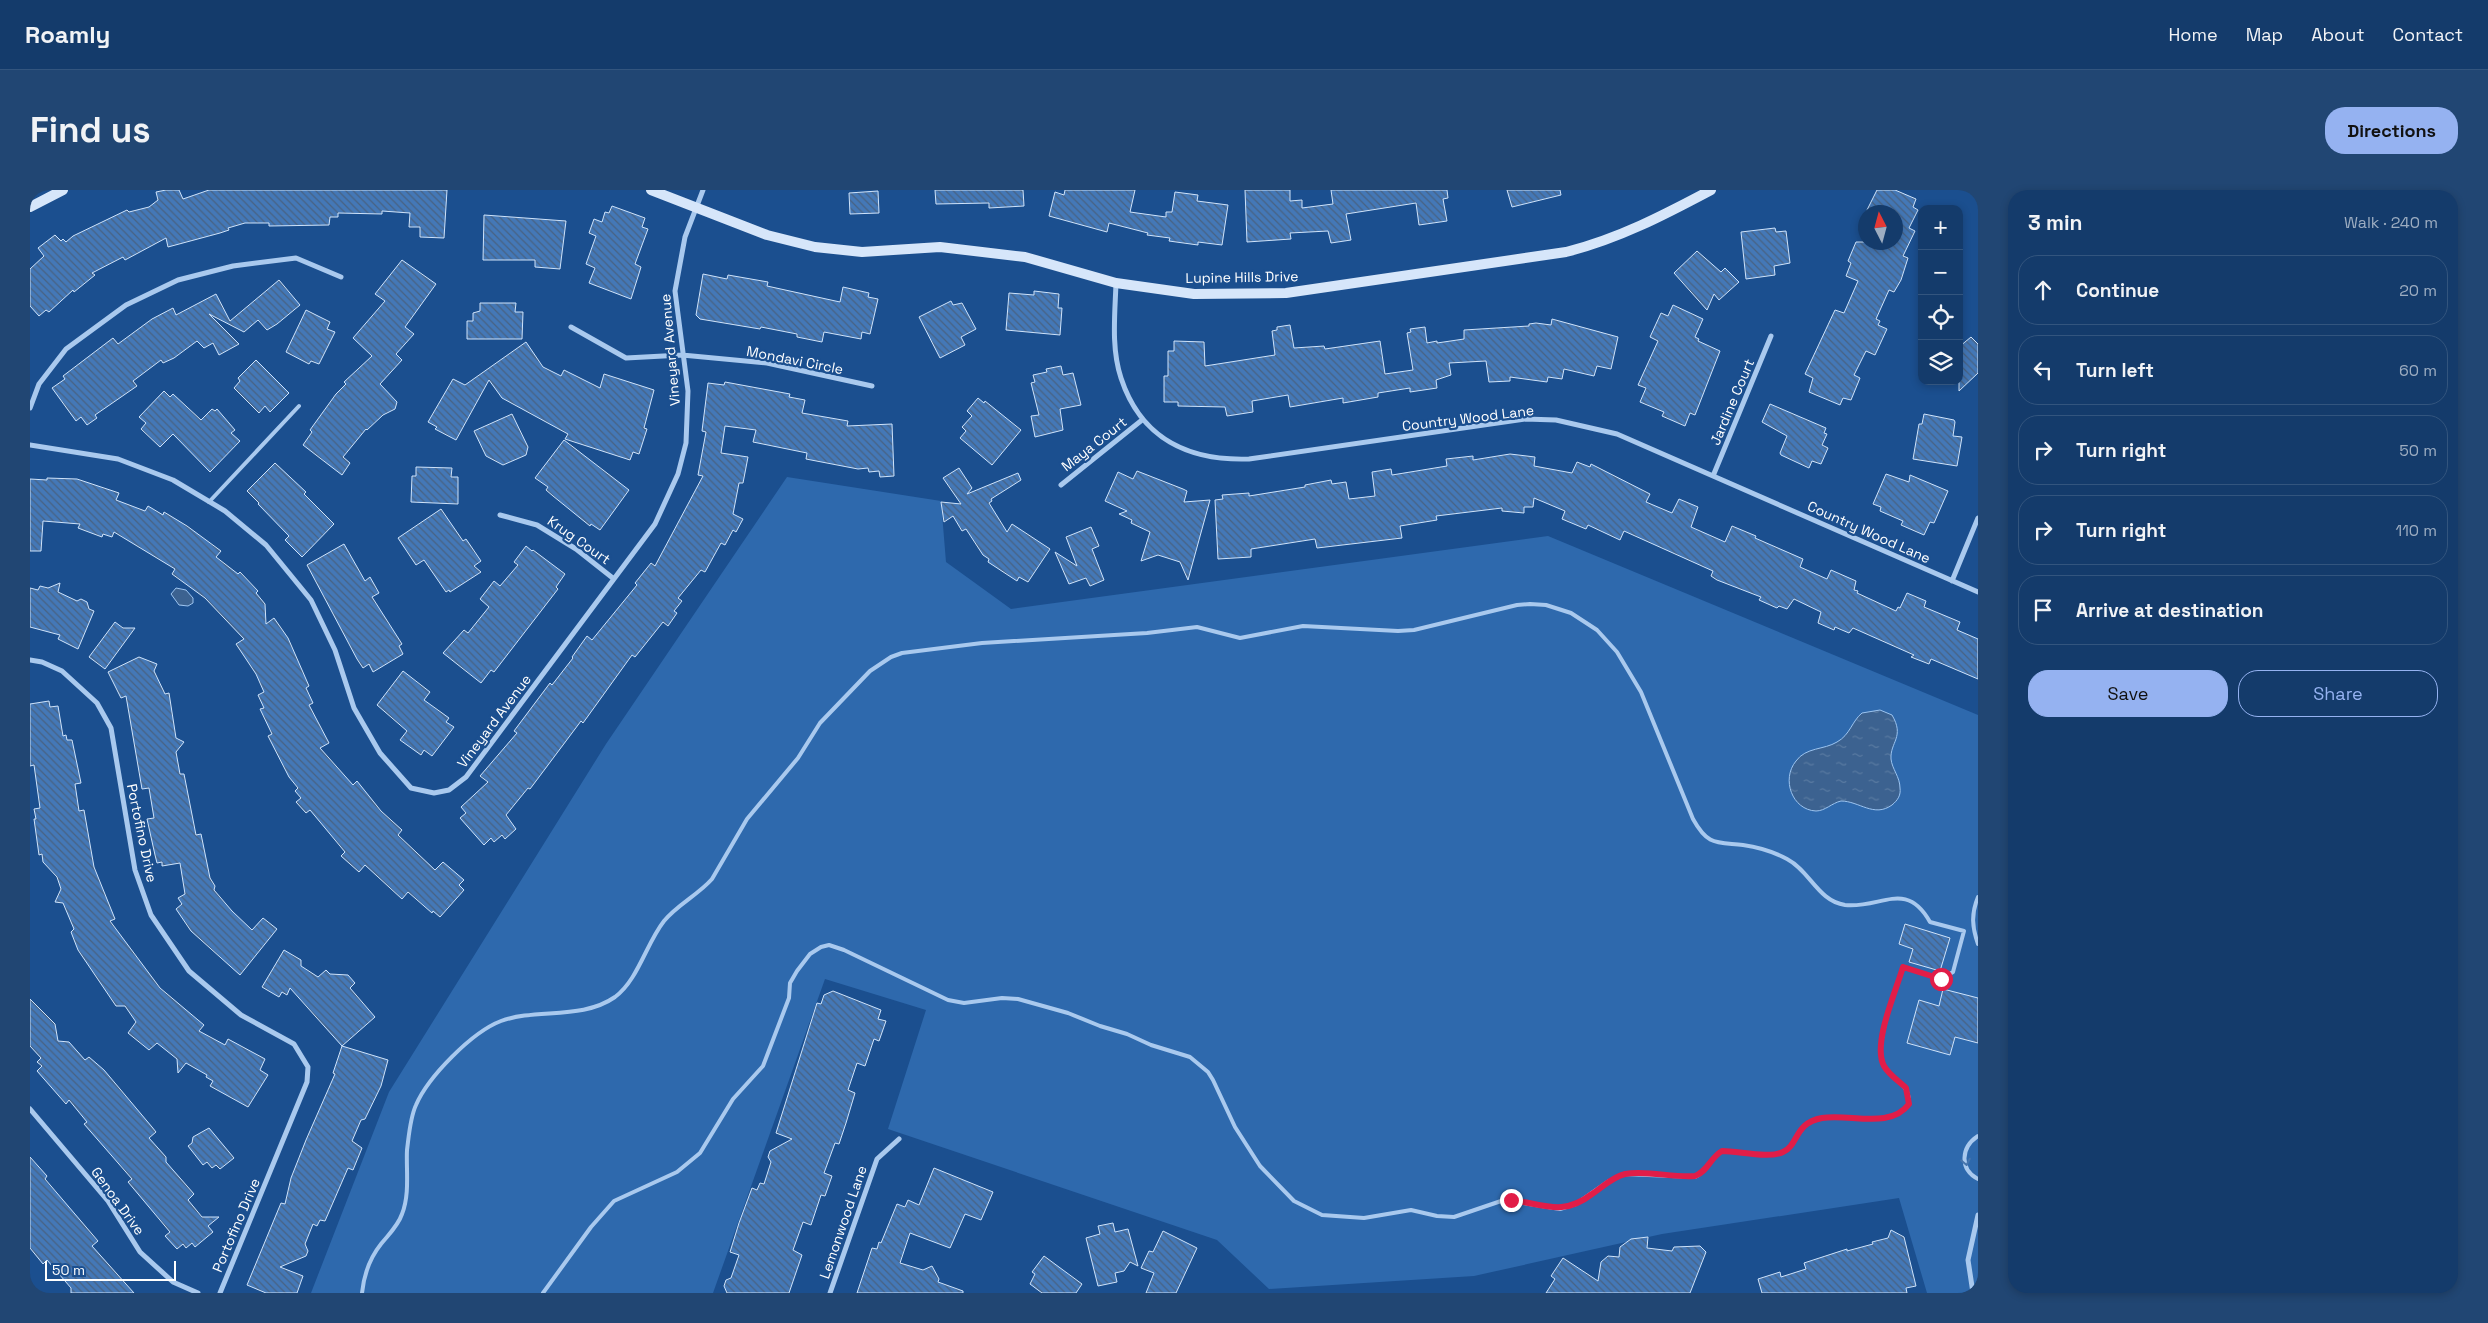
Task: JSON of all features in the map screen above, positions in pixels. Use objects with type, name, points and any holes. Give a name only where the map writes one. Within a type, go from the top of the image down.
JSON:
[{"type":"street","points":[[30,207],[63,190]]},
{"type":"street","name":"Lupine Hills Drive","points":[[651,190],[767,235],[815,247],[862,252],[940,247],[1025,257],[1116,283],[1194,294],[1286,293],[1566,252],[1609,239],[1661,217],[1711,190]]},
{"type":"street","name":"Vineyard Avenue","points":[[30,446],[118,459],[173,480],[225,511],[266,545],[311,600],[335,650],[354,708],[380,753],[411,788],[434,793],[449,790],[466,777],[655,524],[678,474],[686,443],[688,391],[675,291],[684,237],[703,190]]},
{"type":"street","points":[[30,408],[39,384],[66,349],[126,305],[178,280],[233,266],[296,258],[341,277]]},
{"type":"street","name":"Country Wood Lane","points":[[1116,283],[1114,335],[1120,378],[1142,420],[1176,448],[1223,460],[1249,459],[1526,419],[1556,420],[1617,434],[1978,592]]},
{"type":"street","name":"Mondavi Circle","points":[[571,327],[626,358],[682,355],[767,363],[872,386]]},
{"type":"street","name":"Jardine Court","points":[[1713,476],[1771,336]]},
{"type":"street","name":"Maya Court","points":[[1061,484],[1142,420]]},
{"type":"street","name":"Krug Court","points":[[500,515],[537,525],[576,549],[614,579]]},
{"type":"street","points":[[1952,581],[1978,518]]},
{"type":"street","name":"Portofino Drive","points":[[30,660],[42,662],[62,671],[97,703],[111,728],[135,870],[151,915],[189,971],[240,1015],[294,1044],[308,1066],[308,1082],[220,1293]]},
{"type":"street","name":"Genoa Drive","points":[[30,1109],[108,1201],[140,1252],[173,1282],[198,1293]]},
{"type":"street","name":"Lemonwood Lane","points":[[830,1293],[877,1159],[899,1139]]},
{"type":"street","points":[[1973,1293],[1968,1260],[1978,1215]]},
{"type":"lane","points":[[210,502],[299,406]]},
{"type":"lane","points":[[362,1293],[364,1278],[370,1260],[398,1222],[405,1204],[407,1150],[415,1106],[441,1068],[472,1040],[498,1022],[526,1014],[592,1008],[615,997],[631,980],[663,923],[674,910],[712,879],[747,818],[798,758],[820,723],[833,707],[880,662],[902,653],[982,643],[1147,633],[1197,626],[1240,638],[1303,626],[1398,631],[1439,625],[1517,605],[1546,605],[1560,608],[1597,630],[1627,665],[1649,709],[1693,819],[1700,832],[1708,840],[1719,844],[1754,848],[1787,859],[1800,867],[1825,896],[1835,902],[1859,905],[1892,898],[1904,898],[1913,902],[1925,913],[1930,922],[1964,931],[1953,972],[1941,979],[1903,967],[1880,1046],[1884,1066],[1906,1088],[1909,1104],[1904,1110],[1881,1119],[1836,1117],[1810,1122],[1801,1129],[1789,1147],[1783,1152],[1774,1154],[1722,1151],[1715,1155],[1702,1174],[1695,1176],[1624,1174],[1610,1181],[1586,1199],[1567,1208],[1552,1208],[1520,1201],[1504,1200],[1454,1217],[1437,1216],[1411,1210],[1376,1217],[1350,1219],[1322,1214],[1306,1208],[1283,1192],[1247,1148],[1208,1072],[1190,1057],[1151,1045],[1127,1034],[1100,1026],[1068,1013],[1018,999],[1002,998],[964,1003],[948,1000],[844,950],[829,945],[821,947],[810,954],[793,977],[790,998],[762,1066],[733,1099],[700,1153],[677,1172],[614,1201],[595,1222],[543,1293]]},
{"type":"lane","points":[[1978,897],[1972,910],[1973,930],[1978,944]]},
{"type":"lane","points":[[1978,1136],[1967,1146],[1964,1158],[1967,1169],[1978,1180]]},
{"type":"shaded area","points":[[787,477],[941,501],[946,562],[1011,609],[1548,536],[1978,715],[1978,1293],[1927,1293],[1899,1198],[1662,1234],[1474,1276],[1269,1289],[1217,1240],[888,1129],[926,1010],[825,979],[713,1293],[311,1293],[389,1092],[606,744]]},
{"type":"water","points":[[176,588],[186,590],[193,598],[193,603],[188,606],[179,605],[171,594]]},
{"type":"water","points":[[1880,710],[1892,715],[1896,723],[1897,734],[1891,759],[1900,784],[1900,793],[1896,801],[1885,809],[1879,810],[1841,801],[1819,811],[1808,809],[1801,805],[1791,792],[1789,784],[1792,768],[1800,756],[1832,745],[1848,732],[1862,713]]},
{"type":"building","points":[[179,190],[183,199],[209,190],[447,190],[444,238],[420,237],[420,227],[409,227],[410,213],[382,211],[382,214],[338,213],[338,217],[330,217],[329,225],[269,226],[269,223],[245,223],[228,228],[229,230],[220,233],[168,247],[166,238],[125,260],[123,257],[92,273],[95,275],[74,292],[73,290],[49,312],[46,310],[39,316],[30,306],[30,269],[44,256],[38,248],[55,235],[61,241],[63,239],[66,242],[73,236],[127,210],[129,212],[149,207],[158,200],[156,192]]},
{"type":"building","points":[[935,190],[1023,190],[1024,206],[989,208],[989,203],[936,204]]},
{"type":"building","points":[[1065,190],[1135,190],[1130,212],[1166,217],[1166,212],[1172,212],[1175,192],[1198,195],[1197,201],[1228,205],[1222,245],[1198,242],[1198,245],[1169,241],[1170,238],[1147,235],[1148,233],[1109,223],[1107,232],[1049,216],[1055,192],[1064,195]]},
{"type":"building","points":[[1245,190],[1290,190],[1290,201],[1302,200],[1302,208],[1333,204],[1331,190],[1447,190],[1448,198],[1443,199],[1447,221],[1419,225],[1416,203],[1346,214],[1351,240],[1331,243],[1328,231],[1290,233],[1291,239],[1247,242]]},
{"type":"building","points":[[1507,190],[1560,190],[1561,195],[1512,207]]},
{"type":"building","points":[[1877,190],[1895,190],[1916,199],[1913,207],[1918,210],[1909,228],[1915,231],[1903,256],[1908,258],[1901,280],[1894,292],[1889,290],[1876,319],[1880,321],[1878,325],[1887,329],[1875,355],[1866,351],[1854,375],[1860,378],[1851,400],[1843,398],[1840,405],[1809,392],[1813,378],[1805,374],[1835,310],[1844,313],[1858,281],[1846,276],[1851,263],[1848,261],[1856,242],[1858,242],[1858,250],[1903,250],[1903,205],[1870,205]]},
{"type":"building","points":[[878,191],[879,213],[850,214],[849,193]]},
{"type":"building","points":[[612,206],[645,218],[642,227],[648,229],[635,264],[641,267],[631,299],[589,283],[595,268],[586,264],[596,236],[589,233],[594,219],[602,222],[605,212],[609,213]]},
{"type":"building","points":[[484,215],[566,221],[560,269],[535,267],[535,260],[483,260]]},
{"type":"building","points":[[1775,228],[1776,232],[1786,231],[1790,263],[1774,266],[1775,275],[1746,279],[1741,232]]},
{"type":"building","points":[[1697,251],[1721,272],[1725,268],[1739,282],[1719,300],[1714,294],[1707,310],[1674,273]]},
{"type":"building","points":[[402,260],[436,284],[405,327],[414,334],[396,354],[402,360],[380,384],[397,402],[395,409],[383,415],[366,429],[343,457],[350,463],[342,475],[303,445],[312,432],[310,430],[336,394],[346,384],[344,382],[372,356],[353,338],[385,301],[375,294]]},
{"type":"building","points":[[703,274],[727,279],[728,275],[768,282],[767,286],[840,302],[843,287],[869,293],[868,297],[878,299],[870,334],[862,332],[861,339],[824,332],[822,342],[797,337],[797,334],[761,327],[760,329],[700,319],[696,315]]},
{"type":"building","points":[[279,280],[300,305],[277,324],[267,330],[258,320],[244,332],[209,314],[239,344],[219,355],[213,343],[204,348],[197,341],[174,358],[163,363],[161,360],[133,381],[137,386],[95,415],[97,418],[87,425],[81,417],[76,421],[52,388],[65,379],[63,376],[113,338],[118,344],[152,319],[173,308],[176,315],[216,294],[230,321]]},
{"type":"building","points":[[1034,291],[1059,294],[1058,308],[1062,308],[1060,335],[1006,330],[1009,293],[1034,295]]},
{"type":"building","points":[[951,301],[953,305],[962,303],[976,329],[961,337],[965,345],[940,358],[919,317]]},
{"type":"building","points":[[480,303],[516,303],[515,312],[523,312],[522,339],[467,339],[467,321],[473,321],[473,313],[480,311]]},
{"type":"building","points":[[1673,305],[1703,319],[1695,337],[1699,339],[1698,341],[1720,351],[1695,415],[1690,413],[1685,426],[1662,416],[1664,412],[1640,402],[1646,388],[1638,385],[1658,341],[1650,337],[1661,313],[1668,316]]},
{"type":"building","points":[[306,310],[330,322],[327,329],[335,332],[319,364],[311,361],[309,364],[286,352]]},
{"type":"building","points":[[1552,319],[1618,337],[1611,369],[1597,366],[1594,376],[1564,369],[1562,379],[1548,377],[1547,382],[1510,377],[1510,381],[1489,382],[1486,361],[1449,363],[1451,375],[1436,380],[1437,388],[1410,392],[1410,388],[1378,393],[1378,397],[1343,403],[1343,398],[1290,407],[1288,395],[1252,401],[1253,412],[1227,416],[1225,407],[1178,406],[1178,402],[1164,402],[1164,376],[1168,376],[1168,351],[1174,351],[1174,341],[1204,342],[1205,366],[1275,355],[1272,331],[1277,330],[1277,327],[1290,325],[1294,348],[1324,346],[1325,349],[1380,341],[1385,374],[1413,370],[1407,333],[1411,332],[1410,329],[1425,327],[1427,343],[1437,341],[1437,343],[1464,339],[1464,330],[1529,326],[1529,324],[1536,323],[1551,325]]},
{"type":"building","points":[[1971,337],[1978,344],[1978,373],[1959,391],[1959,385],[1963,385],[1963,344]]},
{"type":"building","points":[[526,342],[543,367],[561,376],[564,370],[600,388],[604,374],[654,390],[644,428],[647,429],[639,454],[633,452],[630,460],[565,439],[568,434],[502,398],[489,380],[456,440],[435,429],[437,427],[428,422],[453,379],[465,385]]},
{"type":"building","points":[[256,360],[289,393],[270,412],[265,406],[259,413],[234,388],[240,381],[238,378]]},
{"type":"building","points":[[1061,366],[1063,375],[1073,373],[1081,405],[1060,409],[1063,430],[1035,437],[1031,416],[1039,415],[1031,383],[1035,382],[1033,375],[1047,372],[1046,369]]},
{"type":"building","points":[[725,382],[790,394],[789,397],[805,400],[802,413],[848,421],[847,426],[892,424],[894,476],[880,477],[879,471],[869,472],[868,468],[858,469],[806,459],[807,453],[753,442],[756,430],[725,426],[721,453],[748,457],[743,483],[739,483],[733,514],[743,519],[736,532],[733,530],[725,545],[721,543],[705,572],[701,570],[678,598],[682,601],[674,611],[677,613],[668,626],[663,622],[635,657],[632,655],[583,723],[581,721],[530,789],[528,788],[506,815],[516,829],[505,839],[502,835],[494,842],[491,838],[484,845],[460,818],[466,813],[461,807],[488,782],[480,776],[517,733],[514,731],[550,683],[552,685],[573,658],[587,636],[592,640],[637,585],[635,583],[651,563],[655,566],[703,476],[698,475],[706,432],[702,431],[708,383],[724,385]]},
{"type":"building","points":[[164,391],[170,397],[173,394],[201,420],[212,409],[215,411],[217,409],[235,430],[231,433],[240,441],[210,472],[173,434],[160,447],[141,429],[146,423],[139,417]]},
{"type":"building","points":[[978,398],[984,403],[985,401],[1021,430],[992,465],[960,438],[966,431],[962,427],[972,416],[967,411]]},
{"type":"building","points":[[1770,404],[1826,428],[1824,433],[1827,434],[1822,445],[1828,448],[1821,464],[1812,461],[1809,468],[1781,455],[1780,453],[1787,436],[1762,422]]},
{"type":"building","points":[[512,414],[528,447],[526,455],[503,465],[486,456],[474,431]]},
{"type":"building","points":[[1924,414],[1954,420],[1953,436],[1962,437],[1957,466],[1913,459],[1919,424],[1922,424]]},
{"type":"building","points":[[564,440],[629,490],[600,530],[591,524],[590,526],[546,490],[548,487],[535,478]]},
{"type":"building","points":[[1510,454],[1535,457],[1534,466],[1572,473],[1577,462],[1590,467],[1591,464],[1650,494],[1646,502],[1672,513],[1679,499],[1698,507],[1691,527],[1725,542],[1732,526],[1803,559],[1800,567],[1827,579],[1831,570],[1856,581],[1854,590],[1858,591],[1857,593],[1896,611],[1898,607],[1900,608],[1907,593],[1926,601],[1924,607],[1960,622],[1957,630],[1978,639],[1978,679],[1931,659],[1929,664],[1911,657],[1914,655],[1853,628],[1849,633],[1835,627],[1834,630],[1818,623],[1821,612],[1794,599],[1787,609],[1779,606],[1777,608],[1759,600],[1761,597],[1717,580],[1711,576],[1713,571],[1624,531],[1620,540],[1588,525],[1586,529],[1562,519],[1565,511],[1534,498],[1533,507],[1524,507],[1524,513],[1502,511],[1502,508],[1436,516],[1437,520],[1400,526],[1402,538],[1317,548],[1315,539],[1251,549],[1251,557],[1218,559],[1215,500],[1223,499],[1222,495],[1249,493],[1249,496],[1305,487],[1305,485],[1331,480],[1332,484],[1346,482],[1349,499],[1375,496],[1372,472],[1391,469],[1392,475],[1447,466],[1446,459],[1473,456],[1473,460]]},
{"type":"building","points":[[275,463],[306,492],[304,494],[334,524],[302,557],[285,540],[289,536],[247,491]]},
{"type":"building","points":[[416,467],[452,468],[451,477],[458,477],[458,504],[411,502],[412,476],[416,476]]},
{"type":"building","points":[[959,468],[972,488],[967,494],[1018,473],[1021,480],[991,499],[992,501],[989,503],[1007,532],[1012,524],[1050,549],[1028,582],[1019,577],[1017,581],[988,562],[989,559],[983,555],[966,529],[962,531],[953,516],[944,522],[941,502],[961,504],[943,478]]},
{"type":"building","points":[[1137,471],[1187,491],[1184,502],[1210,500],[1188,580],[1180,562],[1158,555],[1141,561],[1150,532],[1131,523],[1132,520],[1119,514],[1127,511],[1105,501],[1118,472],[1133,479]]},
{"type":"building","points":[[1886,474],[1909,482],[1910,475],[1948,491],[1934,523],[1930,522],[1924,535],[1901,525],[1903,521],[1880,511],[1881,507],[1873,504]]},
{"type":"building","points":[[47,478],[77,479],[119,493],[116,500],[145,511],[148,506],[163,515],[164,512],[221,551],[216,557],[238,574],[240,572],[258,591],[256,593],[265,604],[266,624],[274,618],[288,638],[309,686],[306,688],[313,703],[309,705],[329,743],[320,748],[353,785],[357,781],[381,811],[402,830],[398,835],[435,870],[443,862],[464,880],[459,885],[464,890],[440,917],[433,911],[432,913],[408,892],[402,899],[365,865],[359,872],[341,856],[345,852],[310,810],[306,813],[296,802],[301,798],[295,791],[298,788],[289,777],[268,736],[272,734],[260,709],[264,708],[258,695],[264,692],[256,674],[236,644],[244,639],[205,598],[172,574],[175,569],[114,532],[112,537],[103,534],[102,537],[78,528],[80,524],[43,521],[41,551],[30,551],[30,479],[47,480]]},
{"type":"building","points":[[441,509],[463,541],[466,539],[481,561],[474,566],[481,572],[450,592],[449,590],[446,592],[424,560],[416,565],[398,538]]},
{"type":"building","points":[[1091,527],[1099,546],[1092,549],[1104,580],[1090,586],[1086,578],[1069,584],[1055,552],[1077,566],[1066,537]]},
{"type":"building","points":[[344,544],[365,581],[370,577],[379,593],[372,597],[402,644],[399,646],[403,654],[373,672],[369,664],[363,668],[357,659],[307,565]]},
{"type":"building","points":[[526,546],[565,574],[556,587],[558,589],[494,672],[491,670],[481,683],[443,653],[464,630],[468,633],[489,607],[480,599],[494,581],[500,586],[518,565],[514,562]]},
{"type":"building","points":[[60,583],[58,592],[77,601],[81,599],[87,602],[89,609],[94,611],[78,649],[58,639],[60,635],[30,627],[30,588],[38,590],[40,586],[48,588]]},
{"type":"building","points":[[115,622],[123,628],[135,628],[105,669],[89,657]]},
{"type":"building","points":[[139,657],[157,664],[154,671],[165,694],[169,693],[176,738],[184,742],[176,752],[180,774],[184,774],[196,835],[201,834],[210,878],[215,886],[214,890],[252,930],[263,918],[277,929],[240,975],[191,931],[176,909],[182,904],[178,898],[185,894],[180,863],[162,866],[162,862],[157,863],[147,819],[154,818],[149,788],[142,789],[126,696],[121,698],[108,672]]},
{"type":"building","points":[[403,671],[430,692],[424,700],[449,718],[446,722],[454,727],[432,756],[424,750],[421,755],[400,740],[407,731],[377,705]]},
{"type":"building","points":[[49,701],[50,707],[58,706],[63,736],[66,735],[67,740],[72,740],[81,783],[75,784],[79,811],[84,810],[94,867],[115,919],[110,921],[160,988],[204,1025],[199,1031],[225,1045],[228,1039],[265,1059],[260,1070],[268,1075],[248,1107],[210,1086],[213,1081],[206,1077],[207,1075],[186,1063],[178,1073],[177,1059],[157,1043],[149,1050],[128,1033],[136,1022],[125,1006],[116,1006],[78,950],[71,932],[74,929],[63,903],[55,902],[61,889],[57,877],[43,862],[42,854],[39,855],[34,819],[36,819],[34,809],[40,808],[34,765],[30,766],[30,704]]},
{"type":"building","points":[[1905,924],[1950,938],[1940,971],[1909,962],[1913,949],[1899,944]]},
{"type":"building","points":[[284,950],[301,960],[301,966],[318,977],[326,970],[330,974],[348,975],[355,983],[350,988],[375,1017],[342,1046],[290,988],[287,995],[282,992],[279,997],[262,987]]},
{"type":"building","points":[[1943,989],[1978,998],[1978,1043],[1955,1037],[1950,1055],[1907,1043],[1919,1000],[1939,1006]]},
{"type":"building","points":[[833,991],[881,1010],[878,1019],[886,1021],[879,1041],[874,1039],[865,1066],[857,1063],[848,1090],[855,1093],[846,1123],[839,1144],[835,1143],[824,1173],[832,1176],[825,1196],[821,1195],[811,1225],[803,1222],[793,1250],[802,1255],[789,1293],[727,1293],[724,1286],[726,1280],[731,1278],[739,1255],[730,1252],[739,1223],[752,1188],[757,1190],[760,1183],[764,1184],[771,1162],[768,1157],[770,1151],[792,1139],[776,1133],[817,1003],[821,1004],[824,995]]},
{"type":"building","points":[[30,999],[55,1024],[58,1041],[69,1042],[85,1060],[89,1057],[104,1070],[156,1132],[149,1138],[166,1157],[166,1162],[194,1194],[188,1200],[202,1217],[219,1217],[208,1226],[213,1232],[195,1247],[192,1243],[186,1248],[183,1244],[177,1249],[165,1236],[170,1232],[128,1182],[132,1179],[84,1124],[87,1122],[69,1100],[66,1104],[37,1071],[42,1066],[37,1062],[41,1058],[30,1046]]},
{"type":"building","points":[[342,1046],[388,1060],[381,1086],[365,1119],[361,1120],[352,1141],[362,1148],[353,1170],[348,1168],[325,1221],[320,1220],[317,1226],[313,1224],[305,1244],[308,1251],[306,1256],[280,1267],[303,1276],[297,1293],[266,1293],[247,1285],[281,1203],[285,1204],[291,1178],[335,1074],[333,1073]]},
{"type":"building","points":[[209,1128],[234,1158],[220,1169],[216,1165],[212,1168],[207,1162],[203,1165],[188,1146],[192,1143],[193,1137]]},
{"type":"building","points":[[30,1157],[47,1176],[45,1179],[98,1241],[92,1246],[134,1293],[71,1293],[71,1288],[47,1260],[43,1264],[30,1248]]},
{"type":"building","points":[[934,1168],[993,1192],[981,1220],[965,1214],[950,1248],[910,1233],[900,1263],[923,1270],[932,1266],[939,1279],[938,1282],[963,1291],[963,1293],[857,1293],[872,1248],[877,1249],[879,1242],[881,1243],[897,1204],[905,1207],[908,1200],[919,1205]]},
{"type":"building","points":[[1113,1223],[1115,1232],[1128,1229],[1138,1266],[1130,1262],[1124,1271],[1115,1273],[1117,1282],[1098,1286],[1086,1238],[1100,1234],[1098,1226]]},
{"type":"building","points":[[1891,1230],[1904,1237],[1916,1286],[1906,1288],[1907,1293],[1762,1293],[1758,1279],[1780,1272],[1781,1277],[1806,1269],[1804,1263],[1847,1249],[1847,1251],[1873,1244],[1872,1242],[1888,1238]]},
{"type":"building","points":[[1163,1231],[1197,1248],[1176,1293],[1146,1293],[1154,1273],[1141,1268],[1149,1251],[1153,1252]]},
{"type":"building","points":[[1648,1237],[1647,1248],[1672,1251],[1674,1247],[1700,1246],[1706,1252],[1690,1293],[1546,1293],[1555,1279],[1551,1276],[1563,1258],[1598,1281],[1601,1262],[1608,1256],[1619,1257],[1620,1247],[1631,1239]]},
{"type":"building","points":[[1044,1256],[1082,1284],[1076,1293],[1042,1293],[1030,1284],[1035,1274],[1032,1272]]},
{"type":"route","points":[[1511,1200],[1544,1207],[1567,1208],[1586,1199],[1610,1181],[1624,1174],[1648,1174],[1664,1177],[1695,1176],[1702,1174],[1715,1155],[1722,1151],[1760,1154],[1783,1152],[1789,1147],[1801,1129],[1810,1122],[1822,1118],[1881,1119],[1904,1110],[1909,1104],[1906,1088],[1884,1066],[1880,1046],[1903,967],[1941,979]]}]
